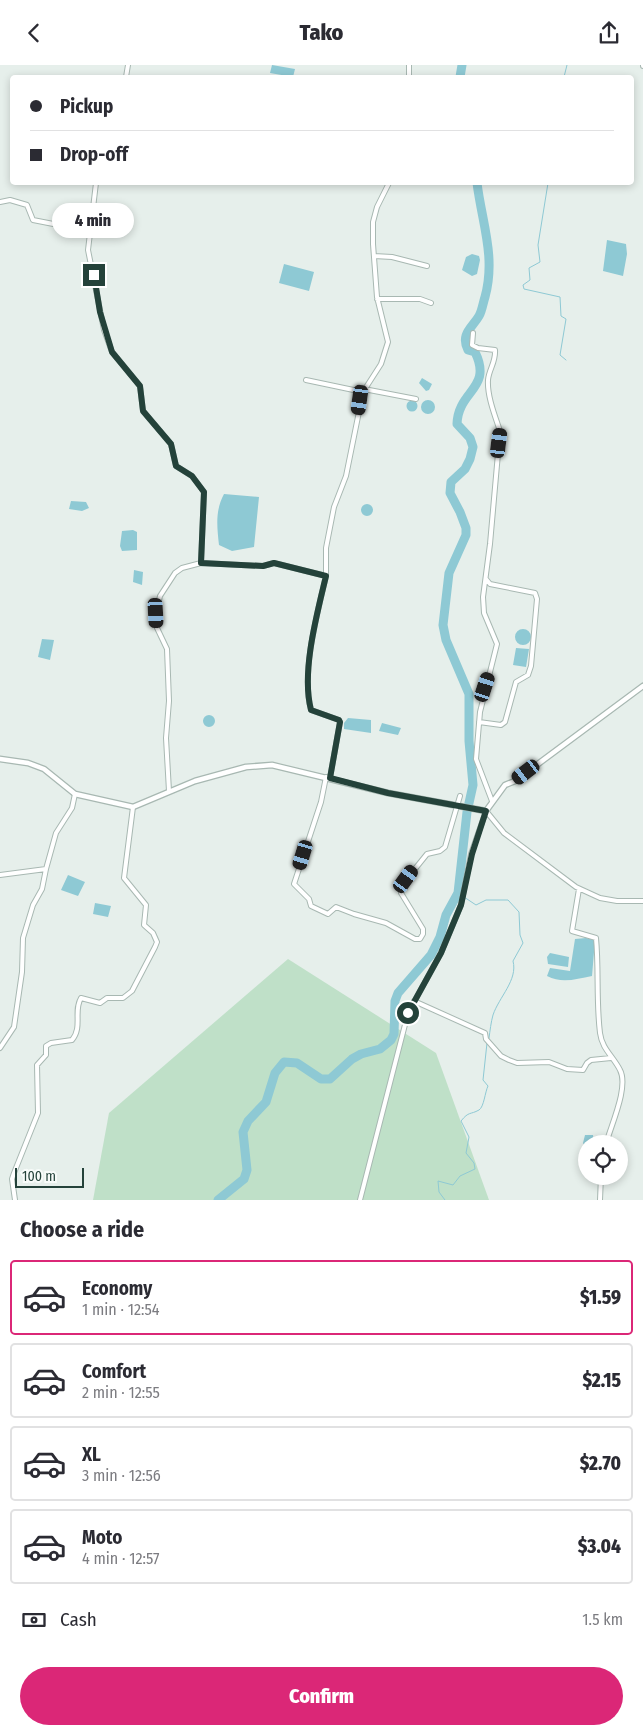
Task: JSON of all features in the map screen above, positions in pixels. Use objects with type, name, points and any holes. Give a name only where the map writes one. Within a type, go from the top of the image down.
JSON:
[{"type":"street","points":[[96,185],[88,250],[100,312],[112,352],[140,386],[143,411],[171,444],[176,466],[192,476],[204,492],[201,563]]},
{"type":"street","points":[[388,185],[377,207],[373,222],[377,299],[388,343],[381,364],[363,391],[346,476],[334,507],[326,548],[326,576],[315,625],[308,688],[311,710],[340,722],[328,778],[294,884],[309,899],[311,906],[318,910],[328,914],[336,907],[386,923],[414,939],[420,939],[423,929],[401,893],[402,885],[427,855],[440,851],[445,847],[462,806],[460,796]]},
{"type":"street","points":[[0,202],[10,200],[27,205],[33,220],[89,231]]},
{"type":"street","points":[[374,256],[392,257],[427,266]]},
{"type":"street","points":[[377,299],[420,299],[430,303]]},
{"type":"street","points":[[473,333],[472,345],[478,348],[495,350],[496,359],[488,380],[494,415],[500,431],[483,597],[484,613],[497,643],[485,687],[479,722],[476,759],[492,801]]},
{"type":"street","points":[[306,380],[416,399]]},
{"type":"street","points":[[169,791],[166,737],[170,701],[166,649],[157,628],[156,613],[160,596],[175,573],[182,568],[201,563],[263,566],[274,563],[326,576]]},
{"type":"street","points":[[479,722],[502,725],[505,722],[516,683],[528,675],[531,666],[537,599],[535,593],[490,584],[486,579]]},
{"type":"street","points":[[360,1200],[408,1013],[441,953],[461,905],[472,854],[486,811],[505,785],[515,781],[643,686]]},
{"type":"street","points":[[0,759],[28,763],[44,769],[75,794],[133,807],[195,781],[246,767],[272,765],[388,793],[474,808],[486,811],[504,833],[579,889],[617,901],[643,901]]},
{"type":"street","points":[[0,1048],[14,1027],[22,972],[23,938],[33,905],[42,889],[56,833],[72,808],[75,794]]},
{"type":"street","points":[[15,1200],[12,1179],[16,1165],[37,1121],[37,1065],[46,1055],[46,1046],[51,1043],[72,1039],[75,1036],[78,1024],[78,1005],[82,998],[100,1003],[107,998],[124,998],[132,991],[157,942],[153,933],[144,925],[146,905],[124,878],[133,807]]},
{"type":"street","points":[[0,875],[46,869]]},
{"type":"street","points":[[579,889],[572,931],[596,937],[598,1021],[601,1037],[611,1058],[620,1069],[622,1079],[621,1093],[609,1135]]},
{"type":"street","points":[[414,1001],[485,1033],[486,1039],[502,1056],[517,1063],[548,1062],[567,1069],[583,1070],[591,1060],[611,1058]]},
{"type":"street","points":[[600,1200],[601,1185]]},
{"type":"green space","points":[[288,959],[436,1053],[489,1200],[93,1200],[109,1113]]},
{"type":"water","points":[[272,65],[295,69],[294,75],[270,73]]},
{"type":"water","points":[[607,240],[626,244],[627,254],[623,276],[603,271]]},
{"type":"water","points":[[472,254],[479,256],[480,260],[477,274],[472,276],[462,270],[466,257]]},
{"type":"water","points":[[284,264],[314,272],[309,291],[279,283]]},
{"type":"water","points":[[422,378],[432,384],[429,390],[426,391],[419,383]]},
{"type":"water","points":[[412,400],[418,406],[412,412],[406,406]]},
{"type":"water","points":[[428,400],[433,402],[435,407],[433,412],[428,414],[423,412],[421,407],[423,402]]},
{"type":"water","points":[[224,494],[259,497],[254,547],[232,551],[219,545],[218,513]]},
{"type":"water","points":[[71,501],[86,502],[89,508],[82,511],[69,509]]},
{"type":"water","points":[[365,504],[369,504],[373,510],[369,516],[365,516],[361,512],[361,508]]},
{"type":"water","points":[[133,530],[137,532],[137,550],[122,551],[120,546],[122,531]]},
{"type":"water","points":[[134,570],[143,572],[142,585],[133,582]]},
{"type":"water","points":[[520,629],[526,629],[531,634],[529,643],[520,645],[515,640],[515,634]]},
{"type":"water","points":[[42,639],[54,640],[50,660],[38,657]]},
{"type":"water","points":[[516,648],[529,649],[526,667],[513,665]]},
{"type":"water","points":[[207,715],[211,715],[215,721],[211,727],[207,727],[203,723],[203,719]]},
{"type":"water","points":[[348,718],[371,720],[371,733],[344,729],[344,723]]},
{"type":"water","points":[[382,723],[401,728],[398,735],[379,731]]},
{"type":"water","points":[[68,875],[85,882],[78,896],[61,890]]},
{"type":"water","points":[[95,903],[111,906],[108,917],[93,914]]},
{"type":"water","points":[[586,938],[595,940],[592,976],[558,980],[547,976],[550,968],[570,971],[575,939]]},
{"type":"water","points":[[550,953],[569,957],[568,967],[548,964],[547,957]]},
{"type":"waterway","points":[[460,75],[462,65]]},
{"type":"waterway","points":[[564,75],[567,65]]},
{"type":"waterway","points":[[218,1200],[244,1179],[247,1170],[243,1132],[248,1121],[266,1102],[275,1073],[284,1062],[297,1063],[321,1079],[330,1079],[352,1059],[361,1054],[380,1049],[391,1040],[394,1034],[395,1001],[398,993],[431,955],[440,937],[446,915],[458,893],[467,812],[473,785],[469,741],[469,694],[446,640],[443,625],[449,573],[466,535],[466,528],[460,512],[450,493],[451,482],[465,469],[473,447],[470,438],[457,424],[463,404],[480,374],[475,352],[468,350],[465,340],[468,331],[481,312],[488,282],[489,254],[477,185]]},
{"type":"waterway","points":[[548,185],[538,245],[540,262],[529,268],[530,280],[523,285],[524,289],[560,297],[561,316],[566,319],[560,355],[566,360]]},
{"type":"waterway","points":[[458,893],[476,905],[486,900],[508,900],[519,912],[520,935],[523,943],[513,961],[513,975],[493,1015],[489,1038]]},
{"type":"waterway","points":[[445,1200],[439,1192],[438,1181],[453,1185],[460,1176],[475,1169],[474,1163],[466,1153],[469,1137],[461,1121],[468,1114],[479,1110],[483,1103],[488,1086],[483,1080],[487,1043]]},
{"type":"route","points":[[94,275],[104,330],[112,352],[140,386],[143,411],[171,444],[176,466],[192,476],[204,492],[201,563],[263,566],[274,563],[326,576],[315,625],[308,688],[311,710],[340,722],[330,778],[388,793],[486,811],[472,854],[461,905],[441,953],[408,1013]]}]
